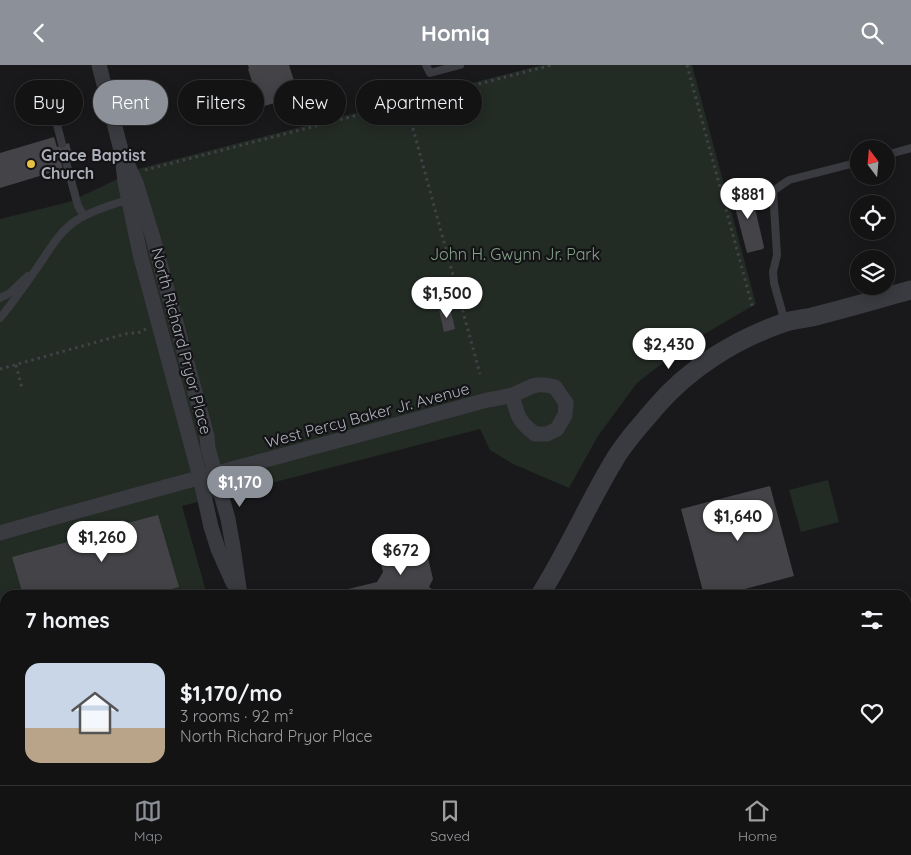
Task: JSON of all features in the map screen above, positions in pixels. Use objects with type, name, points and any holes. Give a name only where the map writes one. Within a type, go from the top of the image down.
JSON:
[{"type":"street","name":"North Richard Pryor Place","points":[[98,65],[121,150],[124,183],[134,198],[161,266],[207,436],[208,448],[230,529],[238,590]]},
{"type":"street","name":"North Richard Pryor Place","points":[[134,198],[149,288],[200,477],[209,519],[218,549],[237,590]]},
{"type":"street","points":[[543,590],[615,459],[635,431],[661,401],[690,374],[724,350],[750,336],[785,322],[812,317],[911,290]]},
{"type":"street","name":"West Percy Baker Jr. Avenue","points":[[0,533],[143,492],[487,400],[512,395]]},
{"type":"lane","points":[[426,65],[430,73],[460,65]]},
{"type":"lane","points":[[57,125],[62,144]]},
{"type":"lane","points":[[895,152],[911,148]]},
{"type":"lane","points":[[65,158],[78,206],[84,216]]},
{"type":"lane","points":[[785,322],[774,283],[773,272],[777,255],[773,191],[789,180],[850,164]]},
{"type":"lane","points":[[0,318],[63,232],[84,216],[134,198]]},
{"type":"lane","points":[[0,297],[10,293],[40,264]]},
{"type":"path","points":[[482,83],[552,65]]},
{"type":"path","points":[[687,65],[753,309]]},
{"type":"path","points":[[142,171],[356,116]]},
{"type":"path","points":[[412,125],[480,374]]},
{"type":"path","points":[[0,369],[152,328]]},
{"type":"path","points":[[16,365],[22,388]]},
{"type":"path","points":[[77,531],[83,529]]},
{"type":"green space","name":"John H. Gwynn Jr. Park","points":[[542,65],[692,65],[756,304],[687,344],[637,383],[598,436],[569,488],[513,464],[490,450],[480,429],[182,506],[206,590],[0,590],[0,219],[69,202],[141,168],[308,125],[346,125],[346,115],[356,113],[356,125],[482,125],[482,80]]},
{"type":"green space","points":[[828,480],[839,522],[801,532],[789,490]]},
{"type":"building","points":[[248,65],[289,65],[294,80],[274,80],[274,103],[264,106],[264,80],[252,80]]},
{"type":"building","name":"Grace Baptist Church","points":[[54,137],[57,147],[69,143],[72,155],[60,158],[63,169],[0,188],[0,153]]},
{"type":"building","points":[[748,188],[751,191],[764,247],[763,249],[747,253],[731,192]]},
{"type":"building","points":[[450,307],[455,329],[444,332],[439,310]]},
{"type":"building","points":[[770,486],[794,576],[741,590],[703,590],[681,509]]},
{"type":"building","points":[[158,515],[179,587],[168,590],[22,590],[12,557],[71,541],[70,534],[80,531],[123,520],[124,524]]},
{"type":"building","points":[[425,545],[433,579],[429,587],[434,590],[344,590],[377,582],[383,572],[379,557]]},
{"type":"place","name":"Grace Baptist Church","points":[[31,164]]}]
